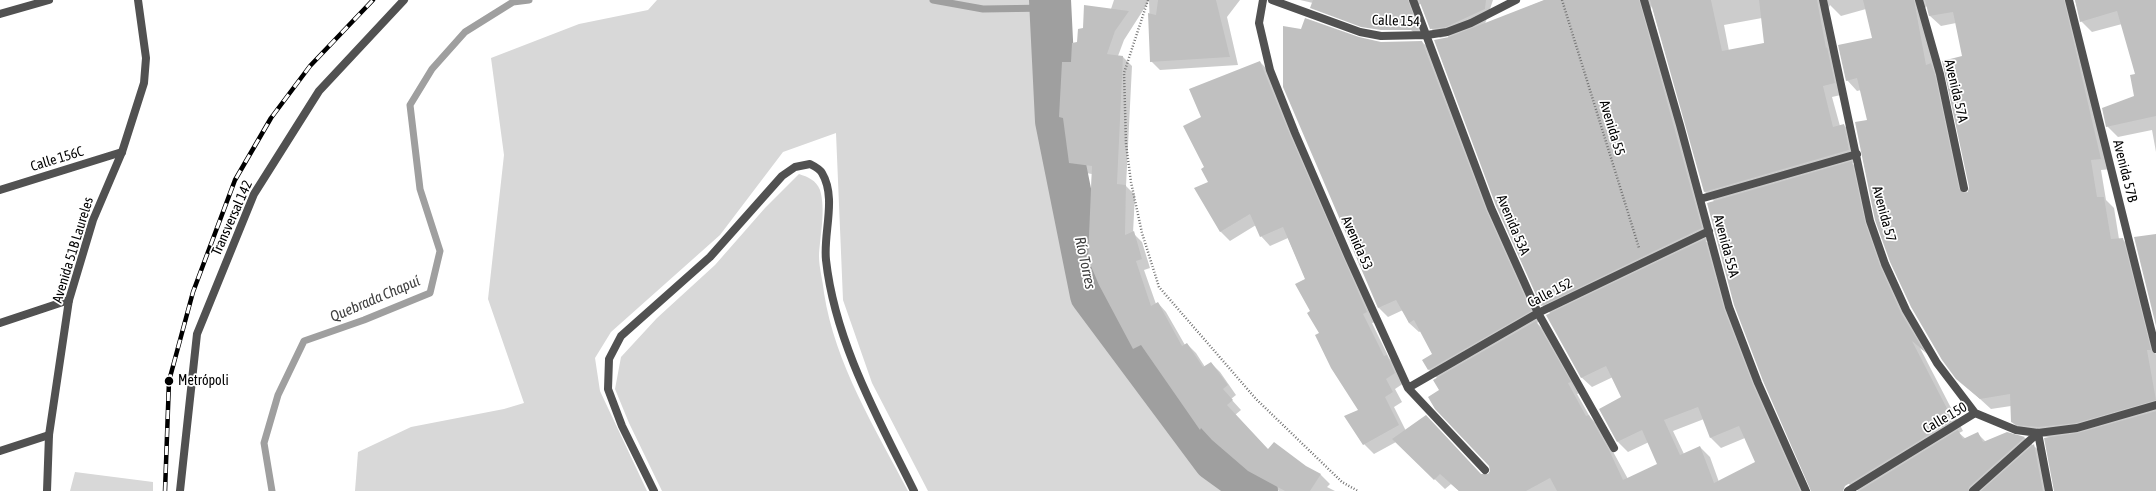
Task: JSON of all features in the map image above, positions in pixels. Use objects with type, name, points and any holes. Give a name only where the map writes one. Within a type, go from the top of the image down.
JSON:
[{"type":"street","points":[[0,14],[49,0]]},
{"type":"street","name":"Avenida 51B Laureles","points":[[48,491],[49,435],[69,300],[93,220],[122,152],[144,83],[146,58],[138,0]]},
{"type":"street","name":"Transversal 142","points":[[180,491],[197,334],[254,194],[318,91],[404,0]]},
{"type":"street","name":"Avenida 53","points":[[1263,0],[1259,23],[1270,70],[1295,134],[1408,388],[1485,470]]},
{"type":"street","name":"Calle 154","points":[[1272,0],[1360,32],[1381,36],[1427,35],[1447,32],[1471,23],[1516,0]]},
{"type":"street","name":"Avenida 53A","points":[[1413,0],[1491,208],[1538,313],[1614,448]]},
{"type":"street","name":"Avenida 55A","points":[[1644,0],[1729,307],[1758,383],[1806,491]]},
{"type":"street","name":"Avenida 57","points":[[1823,0],[1857,154],[1870,221],[1885,264],[1900,297],[1937,363],[1975,413]]},
{"type":"street","name":"Avenida 57A","points":[[1919,0],[1940,74],[1964,188]]},
{"type":"street","name":"Avenida 57B","points":[[2069,0],[2156,349]]},
{"type":"street","name":"Calle 156C","points":[[0,190],[122,152]]},
{"type":"street","points":[[1700,199],[1857,154]]},
{"type":"street","points":[[654,491],[622,426],[608,389],[609,359],[621,336],[710,257],[782,176],[795,166],[810,164],[821,172],[828,186],[825,258],[831,295],[841,329],[866,392],[914,491]]},
{"type":"street","name":"Calle 152","points":[[1408,388],[1538,313],[1709,231]]},
{"type":"street","points":[[0,323],[69,300]]},
{"type":"street","name":"Calle 150","points":[[1848,491],[1975,413],[2016,430],[2038,433],[2077,428],[2156,405]]},
{"type":"street","points":[[1973,491],[2038,433]]},
{"type":"street","points":[[2038,433],[2049,491]]},
{"type":"street","points":[[0,451],[49,435]]},
{"type":"path","points":[[1148,0],[1124,73],[1126,144],[1131,182],[1142,233],[1159,287],[1256,399],[1342,482],[1358,491]]},
{"type":"path","name":"Avenida 55","points":[[1562,0],[1643,262]]},
{"type":"shaded area","points":[[657,0],[1056,0],[1050,8],[1056,121],[1091,295],[1214,460],[1257,491],[928,491],[872,383],[843,300],[836,133],[783,152],[720,235],[611,332],[595,358],[600,391],[647,491],[355,491],[358,452],[411,427],[504,409],[524,403],[488,299],[504,155],[491,58],[579,24],[648,10]]},
{"type":"shaded area","points":[[799,174],[814,181],[820,190],[822,198],[823,214],[819,256],[829,319],[837,345],[858,395],[908,491],[662,491],[629,423],[615,389],[621,357],[657,318],[715,265],[765,208]]},
{"type":"shaded area","points":[[75,472],[153,482],[153,491],[70,491]]},
{"type":"building","points":[[1158,0],[1216,0],[1230,57],[1150,62],[1148,13],[1156,15]]},
{"type":"building","points":[[1313,0],[1408,0],[1418,30],[1381,30],[1361,27],[1310,8]]},
{"type":"building","points":[[1419,0],[1486,0],[1485,9],[1446,27],[1430,29]]},
{"type":"building","points":[[1544,0],[1639,0],[1702,228],[1541,306],[1496,206],[1434,40],[1449,37]]},
{"type":"building","points":[[1650,0],[1711,0],[1722,51],[1764,43],[1759,0],[1817,0],[1826,48],[1827,47],[1835,83],[1823,86],[1833,127],[1844,124],[1849,150],[1704,192]]},
{"type":"building","points":[[1863,0],[1914,0],[1926,65],[1931,63],[1935,75],[1959,189],[1965,193],[1968,192],[1969,187],[1942,61],[1962,56],[1953,12],[1929,16],[1925,0],[2064,0],[2101,159],[2091,160],[2097,197],[2104,197],[2111,239],[2123,238],[2151,350],[2147,350],[2156,400],[2076,423],[2038,427],[2017,425],[2011,422],[2010,394],[1980,399],[1956,379],[1942,360],[1911,307],[1890,262],[1875,220],[1855,122],[1867,120],[1857,78],[1846,81],[1838,45],[1872,38]]},
{"type":"building","points":[[2075,0],[2156,0],[2156,116],[2106,127],[2102,108],[2134,96],[2130,75],[2135,74],[2117,11],[2080,22]]},
{"type":"building","points":[[1084,5],[1129,11],[1115,31],[1107,54],[1123,56],[1117,184],[1126,185],[1125,235],[1134,231],[1142,259],[1136,261],[1151,306],[1158,302],[1182,346],[1187,343],[1203,367],[1211,362],[1228,385],[1223,389],[1233,400],[1227,405],[1268,449],[1274,442],[1306,466],[1321,474],[1310,491],[1285,491],[1248,471],[1212,440],[1201,428],[1200,430],[1141,345],[1133,349],[1099,285],[1088,259],[1092,166],[1069,163],[1063,118],[1059,117],[1062,62],[1071,62],[1072,43],[1077,42],[1078,29],[1083,28]]},
{"type":"building","points":[[1305,18],[1359,37],[1381,42],[1422,41],[1486,210],[1531,311],[1428,370],[1422,360],[1432,354],[1414,320],[1409,323],[1396,300],[1378,308],[1283,87],[1283,26],[1301,29]]},
{"type":"building","points":[[1260,61],[1290,135],[1367,312],[1363,314],[1384,356],[1387,355],[1395,373],[1386,379],[1393,392],[1385,397],[1399,425],[1363,445],[1344,416],[1358,410],[1331,368],[1315,335],[1319,333],[1307,313],[1310,311],[1295,284],[1305,279],[1283,227],[1260,237],[1250,214],[1220,232],[1194,188],[1208,182],[1201,169],[1204,167],[1183,126],[1201,117],[1189,89]]},
{"type":"building","points":[[1852,161],[1865,222],[1880,266],[1901,313],[1924,351],[1912,341],[1953,420],[1845,486],[1843,491],[1811,491],[1763,381],[1734,305],[1707,203]]},
{"type":"building","points":[[2156,234],[2156,326],[2134,237]]},
{"type":"building","points":[[1705,239],[1724,309],[1753,385],[1800,491],[1557,491],[1550,478],[1526,491],[1459,491],[1440,474],[1434,480],[1392,439],[1426,415],[1481,474],[1488,474],[1490,471],[1489,466],[1435,409],[1428,397],[1439,390],[1433,380],[1536,321],[1571,382],[1568,383],[1586,416],[1589,415],[1610,452],[1623,480],[1657,464],[1642,430],[1617,442],[1599,409],[1621,397],[1606,366],[1581,378],[1546,315]],"holes":[[[1698,407],[1710,438],[1739,426],[1755,462],[1714,483],[1700,446],[1680,455],[1664,420]]]},
{"type":"building","points":[[2156,411],[2156,491],[2054,491],[2044,438],[2078,433]]},
{"type":"building","points":[[1958,430],[1963,439],[1978,432],[1983,442],[2007,432],[2025,437],[1969,487],[1968,491],[1859,491]]},
{"type":"building","points":[[2034,444],[2043,491],[1981,491]]},
{"type":"waterway","name":"Quebrada Chapuí","points":[[272,491],[264,443],[278,395],[304,341],[364,320],[430,293],[440,251],[420,189],[410,105],[432,69],[465,32],[513,2],[529,0]]},
{"type":"waterway","name":"Quebrada Chapuí","points":[[933,0],[983,9],[1050,8]]},
{"type":"waterway","name":"Río Torres","points":[[1050,0],[1056,121],[1091,295],[1214,460],[1257,491]]},
{"type":"railway","points":[[165,491],[169,381],[193,292],[235,180],[271,118],[310,66],[373,0]]},
{"type":"place","name":"Metrópoli","points":[[169,381]]}]
